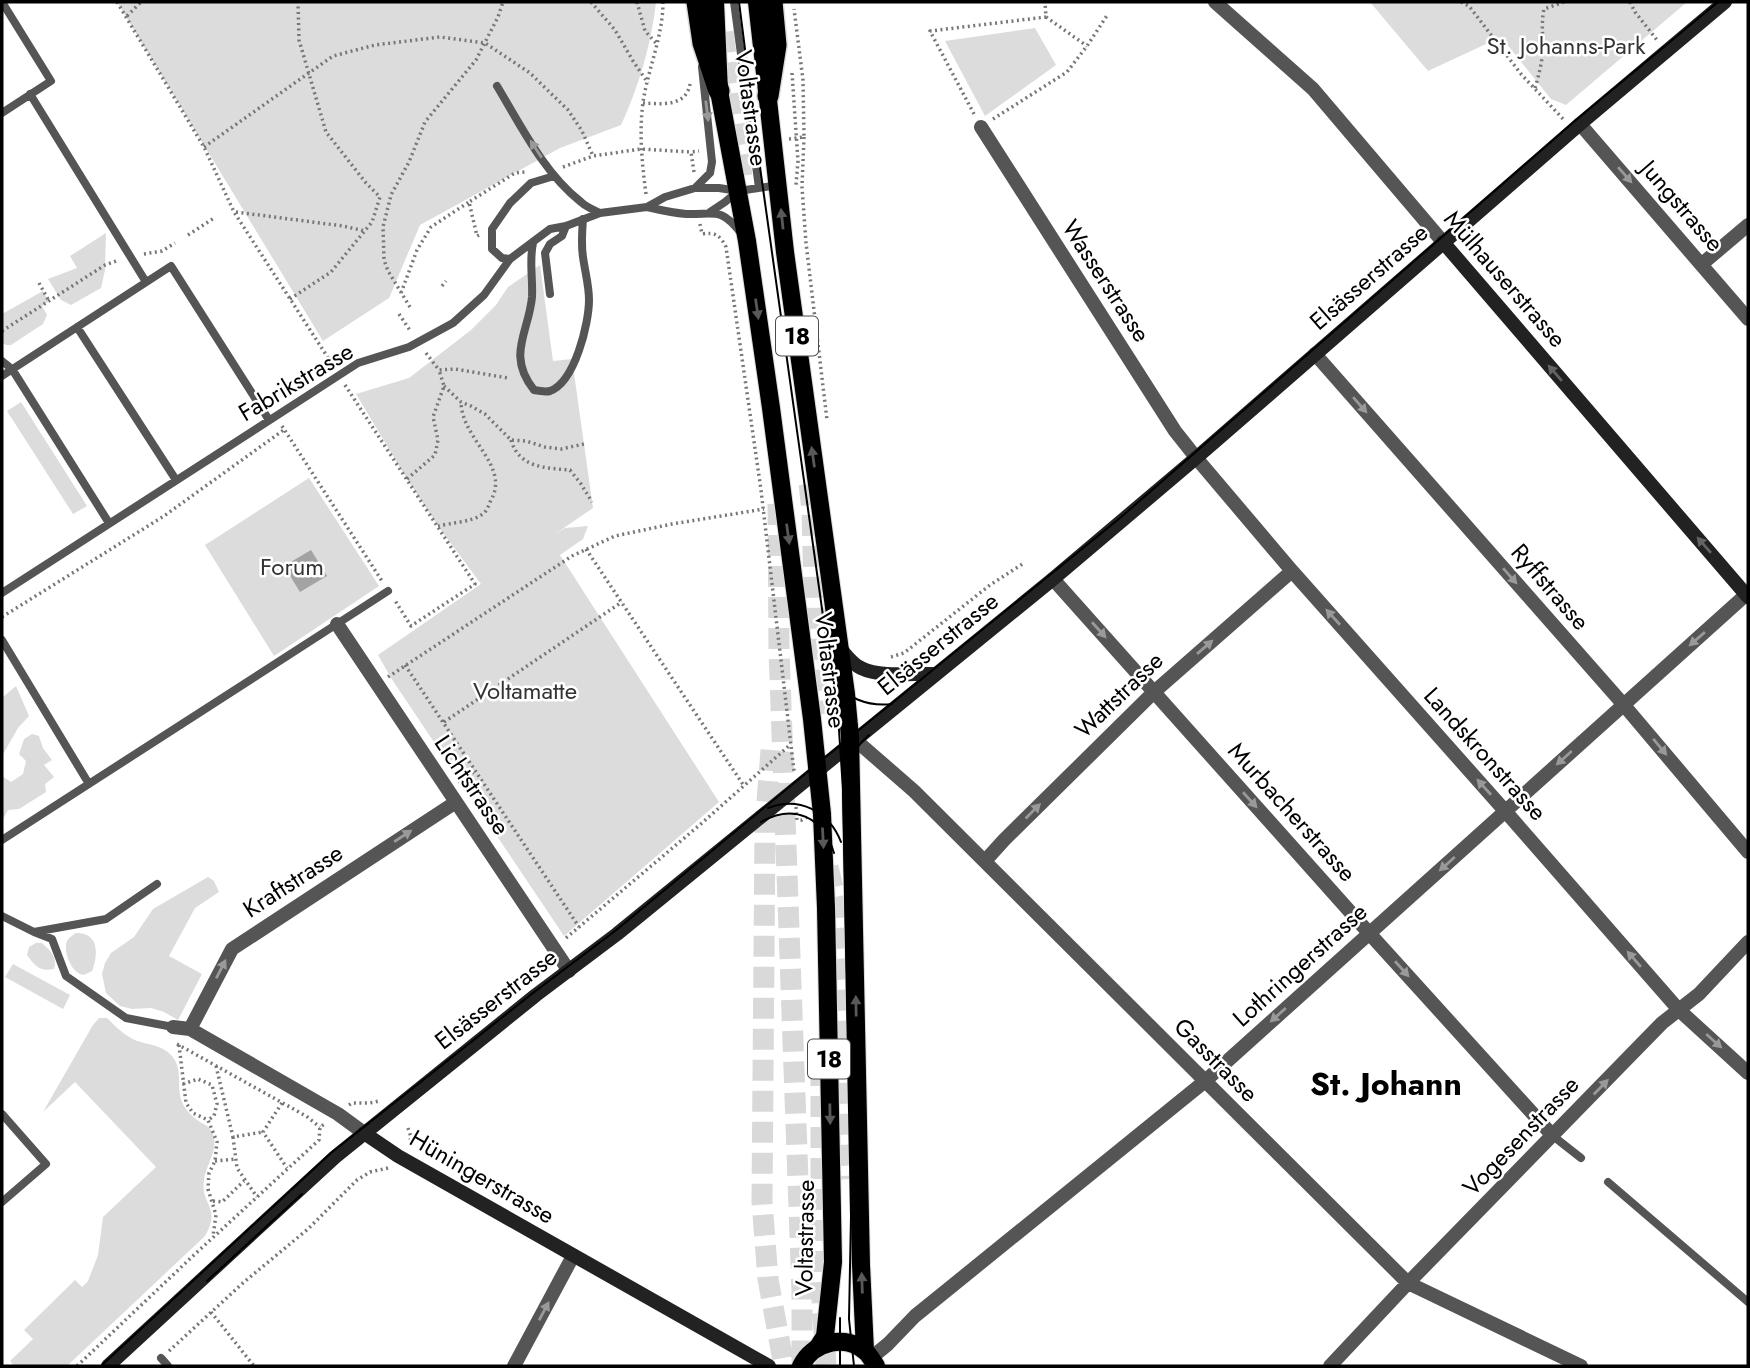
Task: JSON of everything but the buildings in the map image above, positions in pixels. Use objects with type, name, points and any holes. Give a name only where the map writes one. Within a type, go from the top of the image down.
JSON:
[{"type":"highway","points":[[697,2],[702,43],[719,91]]},
{"type":"highway","points":[[768,96],[783,3]]},
{"type":"main road","name":"Voltastrasse","points":[[715,2],[719,91],[747,241],[818,770],[826,895],[833,1262],[825,1336],[818,1348]]},
{"type":"main road","name":"Voltastrasse","points":[[757,2],[785,252],[846,693],[850,743],[861,1238],[870,1358]]},
{"type":"main road","points":[[818,1348],[829,1343],[850,1344],[870,1358]]},
{"type":"main road","name":"18","points":[[801,1366],[807,1356],[818,1348]]},
{"type":"street","name":"Mülhauserstrasse","points":[[1215,2],[1313,89],[1748,595]]},
{"type":"street","name":"Elsässerstrasse","points":[[111,1365],[320,1170],[617,934],[1053,579],[1576,127],[1725,2]]},
{"type":"street","name":"Wasserstrasse","points":[[981,127],[1175,431],[1196,458]]},
{"type":"street","name":"Jungstrasse","points":[[1576,127],[1702,264],[1748,319]]},
{"type":"street","points":[[1702,264],[1748,225]]},
{"type":"street","name":"Ryffstrasse","points":[[1315,354],[1623,704],[1748,852]]},
{"type":"street","name":"Landskronstrasse","points":[[1196,458],[1292,571],[1679,1010],[1748,1073]]},
{"type":"street","name":"Wattstrasse","points":[[985,861],[1154,692],[1292,571]]},
{"type":"street","name":"Murbacherstrasse","points":[[1053,579],[1553,1136]]},
{"type":"street","name":"Lothringerstrasse","points":[[870,1358],[915,1316],[1205,1082],[1623,704],[1748,595]]},
{"type":"street","name":"Lichtstrasse","points":[[337,624],[569,971]]},
{"type":"street","points":[[840,648],[854,664],[867,670],[936,674]]},
{"type":"street","name":"Gasstrasse","points":[[850,743],[866,748],[914,791],[1408,1283],[1581,1366]]},
{"type":"street","name":"Kraftstrasse","points":[[190,1029],[232,949],[456,802]]},
{"type":"street","name":"Vogesenstrasse","points":[[1329,1366],[1662,1023],[1699,994],[1748,942]]},
{"type":"street","name":"Hüningerstrasse","points":[[172,1035],[190,1029],[338,1114],[398,1156],[769,1366]]},
{"type":"street","points":[[514,1366],[573,1256]]},
{"type":"lane","points":[[2,2],[51,81],[2,113]]},
{"type":"lane","points":[[734,2],[759,188]]},
{"type":"lane","points":[[695,188],[710,173],[712,162],[702,69],[702,43]]},
{"type":"lane","points":[[497,86],[554,176],[582,204],[600,213]]},
{"type":"lane","points":[[30,94],[146,282]]},
{"type":"lane","points":[[510,259],[502,258],[492,248],[492,229],[510,203],[531,183],[554,176]]},
{"type":"lane","name":"Fabrikstrasse","points":[[2,593],[272,418],[337,371],[409,347],[453,323],[484,295],[510,259],[550,229],[600,213],[647,206],[665,197],[695,188],[738,191],[779,185]]},
{"type":"lane","name":"Fabrikstrasse","points":[[647,206],[666,212],[710,212],[738,191]]},
{"type":"lane","points":[[710,212],[728,219],[747,241]]},
{"type":"lane","points":[[533,243],[530,255],[532,300],[521,344],[521,363],[525,379],[534,390],[549,391],[561,383],[570,370],[587,323],[589,302],[581,238],[583,219]]},
{"type":"lane","points":[[550,295],[545,253],[550,244],[562,236],[566,226]]},
{"type":"lane","points":[[2,376],[171,266],[272,418]]},
{"type":"lane","points":[[77,327],[176,480]]},
{"type":"lane","points":[[2,361],[12,369],[109,523]]},
{"type":"lane","points":[[2,839],[388,591]]},
{"type":"lane","points":[[2,640],[89,784]]},
{"type":"lane","points":[[34,932],[106,919],[157,884]]},
{"type":"lane","points":[[2,916],[52,939],[65,976],[126,1018],[172,1035]]},
{"type":"lane","points":[[2,1114],[46,1164],[2,1202]]},
{"type":"lane","points":[[1553,1136],[1581,1158]]},
{"type":"lane","points":[[1608,1182],[1748,1302]]},
{"type":"lane","points":[[161,1358],[167,1366]]},
{"type":"path","points":[[117,2],[204,147],[231,209],[475,584],[411,625],[285,429],[272,418]]},
{"type":"path","points":[[127,16],[141,2]]},
{"type":"path","points":[[298,2],[299,40],[326,132],[380,197]]},
{"type":"path","points":[[410,307],[384,260],[383,228],[391,195],[409,162],[425,122],[476,60],[503,2]]},
{"type":"path","points":[[591,2],[615,30],[648,83]]},
{"type":"path","points":[[637,2],[645,31],[656,43]]},
{"type":"path","points":[[647,206],[641,149],[643,103],[662,22],[663,2]]},
{"type":"path","points":[[1045,2],[1046,17]]},
{"type":"path","points":[[1461,2],[1469,6],[1521,74],[1576,127]]},
{"type":"path","points":[[1469,6],[1473,2]]},
{"type":"path","points":[[1535,88],[1543,51],[1544,9],[1564,2]]},
{"type":"path","points":[[1630,2],[1665,51]]},
{"type":"path","points":[[783,3],[803,80],[802,187],[806,243],[828,429]]},
{"type":"path","points":[[1087,46],[1046,17],[930,31],[981,127],[1067,72],[1087,46],[1108,14]]},
{"type":"path","points":[[204,147],[333,57],[375,44],[440,37],[485,43],[530,73],[568,110],[582,131],[593,156]]},
{"type":"path","points":[[643,103],[672,103],[686,96]]},
{"type":"path","points":[[796,138],[804,137]]},
{"type":"path","points":[[641,149],[691,152]]},
{"type":"path","points":[[380,197],[391,195]]},
{"type":"path","points":[[290,299],[331,272],[372,222],[380,197]]},
{"type":"path","points":[[401,293],[416,250],[431,227],[469,202]]},
{"type":"path","points":[[231,209],[365,231]]},
{"type":"path","points":[[188,235],[214,218]]},
{"type":"path","points":[[712,233],[722,239],[726,247],[791,735]]},
{"type":"path","points":[[2,331],[105,264],[130,256],[162,251],[175,243]]},
{"type":"path","points":[[442,286],[446,281]]},
{"type":"path","points":[[39,283],[49,301]]},
{"type":"path","points":[[398,314],[418,342]]},
{"type":"path","points":[[329,359],[334,356]]},
{"type":"path","points":[[432,361],[439,370],[444,386],[461,402],[485,414],[511,440],[513,449],[529,464],[570,470],[593,502]]},
{"type":"path","points":[[439,370],[455,369],[508,378]]},
{"type":"path","points":[[407,479],[435,455],[438,440],[433,417],[444,386]]},
{"type":"path","points":[[438,526],[484,514],[495,494],[497,483],[491,465],[467,428],[461,413],[461,402]]},
{"type":"path","points":[[2,617],[164,516],[285,429]]},
{"type":"path","points":[[511,440],[561,449],[584,444]]},
{"type":"path","points":[[377,684],[586,549],[615,536],[763,509]]},
{"type":"path","points":[[586,549],[744,786]]},
{"type":"path","points":[[882,659],[904,653],[990,585],[1024,564]]},
{"type":"path","points":[[444,722],[622,602]]},
{"type":"path","points":[[405,665],[579,927]]},
{"type":"path","points":[[554,948],[792,743]]},
{"type":"path","points":[[172,1035],[179,1045],[306,1116],[320,1127]]},
{"type":"path","points":[[179,1045],[186,1103],[193,1113],[208,1120],[218,1142],[215,1161],[209,1173],[208,1188],[216,1215],[213,1238]]},
{"type":"path","points":[[216,1066],[233,1137],[237,1168],[257,1197]]},
{"type":"path","points":[[183,1084],[198,1079],[212,1085],[220,1083]]},
{"type":"path","points":[[208,1120],[214,1116],[216,1104],[212,1085]]},
{"type":"path","points":[[345,1108],[352,1103],[370,1103],[386,1099]]},
{"type":"path","points":[[233,1137],[262,1132],[282,1103]]},
{"type":"path","points":[[77,1366],[318,1140],[320,1127],[328,1121]]},
{"type":"path","points":[[408,1128],[411,1137],[409,1145]]},
{"type":"path","points":[[262,1132],[287,1168]]},
{"type":"path","points":[[215,1161],[236,1159]]},
{"type":"path","points":[[161,1358],[307,1229],[357,1180],[370,1172],[388,1168]]},
{"type":"path","points":[[213,1201],[222,1202],[245,1180]]},
{"type":"path","points":[[211,1312],[254,1366]]},
{"type":"green space","points":[[117,2],[656,2],[643,65],[621,125],[560,148],[420,225],[389,298],[323,341]]},
{"type":"green space","name":"St. Johanns-Park","points":[[1370,2],[1687,2],[1566,105],[1551,99],[1501,37],[1428,71]]},
{"type":"green space","points":[[1035,28],[1056,65],[985,116],[945,41]]},
{"type":"green space","points":[[106,233],[105,270],[101,288],[71,305],[61,300],[48,279],[77,268],[70,256]]},
{"type":"green space","name":"Voltamatte","points":[[540,265],[553,361],[572,359],[593,508],[555,534],[565,528],[588,526],[583,539],[560,555],[719,802],[564,936],[378,655],[481,584],[407,479],[356,394],[409,378],[471,330],[496,305],[508,287]]},
{"type":"green space","points":[[43,291],[49,301],[42,306],[47,315],[43,324],[11,345],[2,343],[2,314]]},
{"type":"green space","points":[[21,402],[87,506],[73,514],[7,411]]},
{"type":"green space","name":"Forum","points":[[309,478],[379,586],[274,656],[205,545]]},
{"type":"green space","points":[[16,686],[29,716],[18,728],[2,756],[3,697]]},
{"type":"green space","points":[[32,734],[39,736],[43,748],[52,760],[44,765],[54,777],[45,784],[46,792],[19,809],[8,810],[2,821],[2,776],[11,782],[23,774],[26,761],[19,754],[24,739]]},
{"type":"green space","points":[[208,877],[214,881],[219,892],[195,908],[169,956],[202,974],[178,1020],[151,1008],[132,1009],[120,1006],[106,993],[102,974],[111,953],[134,937],[153,909]]},
{"type":"green space","points":[[76,933],[89,937],[95,946],[92,971],[85,974],[76,972],[67,954],[67,941]]},
{"type":"green space","points":[[42,943],[50,951],[55,961],[54,969],[45,970],[38,967],[27,955],[29,947]]},
{"type":"green space","points":[[13,964],[70,995],[63,1009],[5,977]]},
{"type":"green space","points":[[99,1018],[107,1018],[137,1041],[164,1049],[175,1060],[183,1105],[213,1134],[214,1147],[204,1180],[205,1195],[211,1212],[210,1226],[205,1236],[67,1366],[14,1366],[10,1361],[33,1339],[24,1330],[75,1280],[82,1287],[88,1281],[98,1255],[103,1217],[156,1167],[75,1082],[43,1112]]},
{"type":"shaded area","points":[[311,550],[327,576],[300,592],[284,566]]},
{"type":"tunnel","points":[[723,32],[742,177]]},
{"type":"tunnel","points":[[809,484],[817,714]]},
{"type":"tunnel","points":[[778,504],[779,650],[802,1292],[802,1366]]},
{"type":"tunnel","points":[[771,750],[765,828],[762,1202],[768,1279],[784,1366]]},
{"type":"tunnel","points":[[828,867],[838,909],[851,1179]]},
{"type":"tunnel","points":[[821,1065],[821,1282],[826,1366]]},
{"type":"tram line","points":[[739,2],[839,730],[843,789],[851,1216],[849,1319],[854,1366]]},
{"type":"tram line","points":[[101,1366],[331,1153],[615,931],[1120,518],[1576,120],[1718,2]]},
{"type":"tram line","points":[[831,679],[843,691],[858,700],[874,704],[892,704]]},
{"type":"tram line","points":[[844,776],[854,753],[869,735]]},
{"type":"tram line","points":[[768,808],[791,804],[812,809],[829,822],[841,842]]},
{"type":"tram line","points":[[761,822],[785,814],[806,817],[823,830],[834,853]]},
{"type":"tram line","points":[[207,1281],[302,1194]]},
{"type":"tram line","points":[[840,1318],[840,1366]]},
{"type":"district","name":"St. Johann","points":[[1386,1084]]}]
